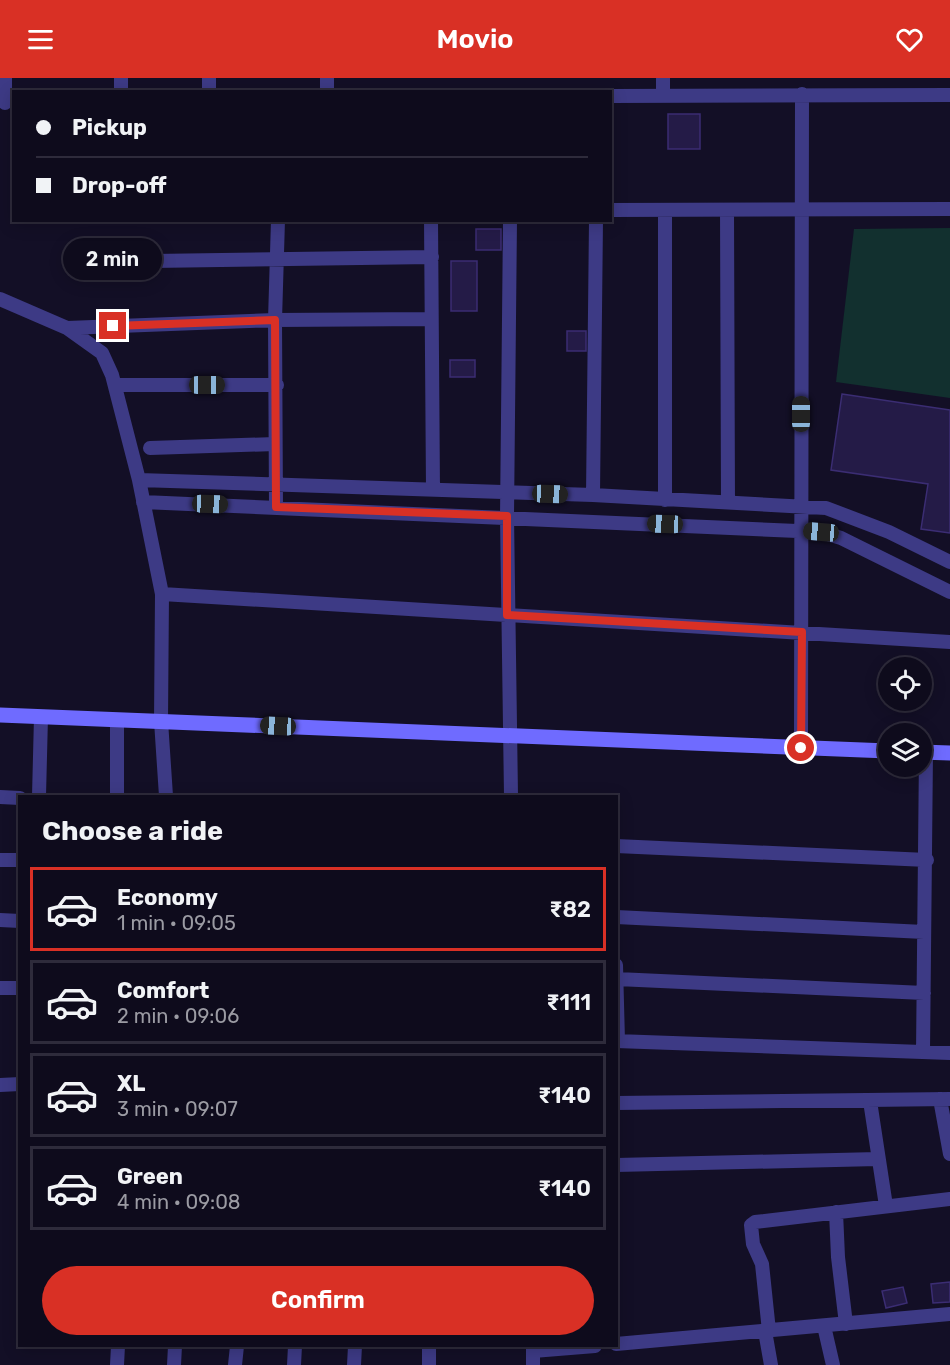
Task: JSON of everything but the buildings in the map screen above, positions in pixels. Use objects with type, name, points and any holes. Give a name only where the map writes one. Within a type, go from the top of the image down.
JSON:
[{"type":"street","points":[[5,78],[6,103]]},
{"type":"street","points":[[663,78],[663,95]]},
{"type":"street","points":[[801,748],[802,94]]},
{"type":"street","points":[[612,96],[950,94]]},
{"type":"street","points":[[612,210],[950,209]]},
{"type":"street","points":[[665,210],[665,500]]},
{"type":"street","points":[[727,210],[728,502]]},
{"type":"street","points":[[276,507],[275,320],[278,222]]},
{"type":"street","points":[[431,222],[433,490]]},
{"type":"street","points":[[510,222],[507,615],[511,795]]},
{"type":"street","points":[[593,495],[596,222]]},
{"type":"street","points":[[83,262],[432,257]]},
{"type":"street","points":[[0,299],[67,328],[102,353],[115,386],[162,594],[161,721],[166,795]]},
{"type":"street","points":[[67,328],[275,320],[431,319]]},
{"type":"street","points":[[115,386],[277,385]]},
{"type":"street","points":[[150,448],[275,444]]},
{"type":"street","points":[[138,480],[593,495],[801,505],[842,512],[950,561]]},
{"type":"street","points":[[143,502],[507,516],[821,532],[840,538],[950,592]]},
{"type":"street","points":[[162,594],[950,642]]},
{"type":"street","points":[[0,714],[878,751]]},
{"type":"street","points":[[39,795],[40,717]]},
{"type":"street","points":[[117,720],[117,795]]},
{"type":"street","points":[[932,752],[950,753]]},
{"type":"street","points":[[923,1053],[927,860],[924,777]]},
{"type":"street","points":[[0,797],[18,798]]},
{"type":"street","points":[[618,846],[927,860]]},
{"type":"street","points":[[0,860],[18,860]]},
{"type":"street","points":[[618,917],[924,932]]},
{"type":"street","points":[[0,920],[18,921]]},
{"type":"street","points":[[618,979],[924,993]]},
{"type":"street","points":[[0,988],[18,988]]},
{"type":"street","points":[[618,1041],[950,1053]]},
{"type":"street","points":[[0,1085],[18,1084]]},
{"type":"street","points":[[618,1103],[945,1099],[950,1154]]},
{"type":"street","points":[[870,1101],[886,1206]]},
{"type":"street","points":[[618,1165],[878,1159]]},
{"type":"street","points":[[771,1365],[762,1264],[753,1244],[751,1226],[763,1219],[950,1199]]},
{"type":"street","points":[[836,1212],[838,1257],[846,1324]]},
{"type":"street","points":[[618,1344],[950,1314]]},
{"type":"street","points":[[824,1326],[833,1365]]},
{"type":"street","points":[[117,1365],[118,1347]]},
{"type":"street","points":[[174,1365],[176,1347]]},
{"type":"street","points":[[235,1365],[237,1347]]},
{"type":"street","points":[[294,1365],[295,1347]]},
{"type":"street","points":[[354,1365],[355,1347]]},
{"type":"street","points":[[429,1347],[429,1365]]},
{"type":"street","points":[[533,1354],[587,1347]]},
{"type":"green space","points":[[950,228],[950,398],[836,382],[854,229]]},
{"type":"route","points":[[113,326],[275,320],[276,507],[507,516],[507,615],[802,632],[801,748]]}]
